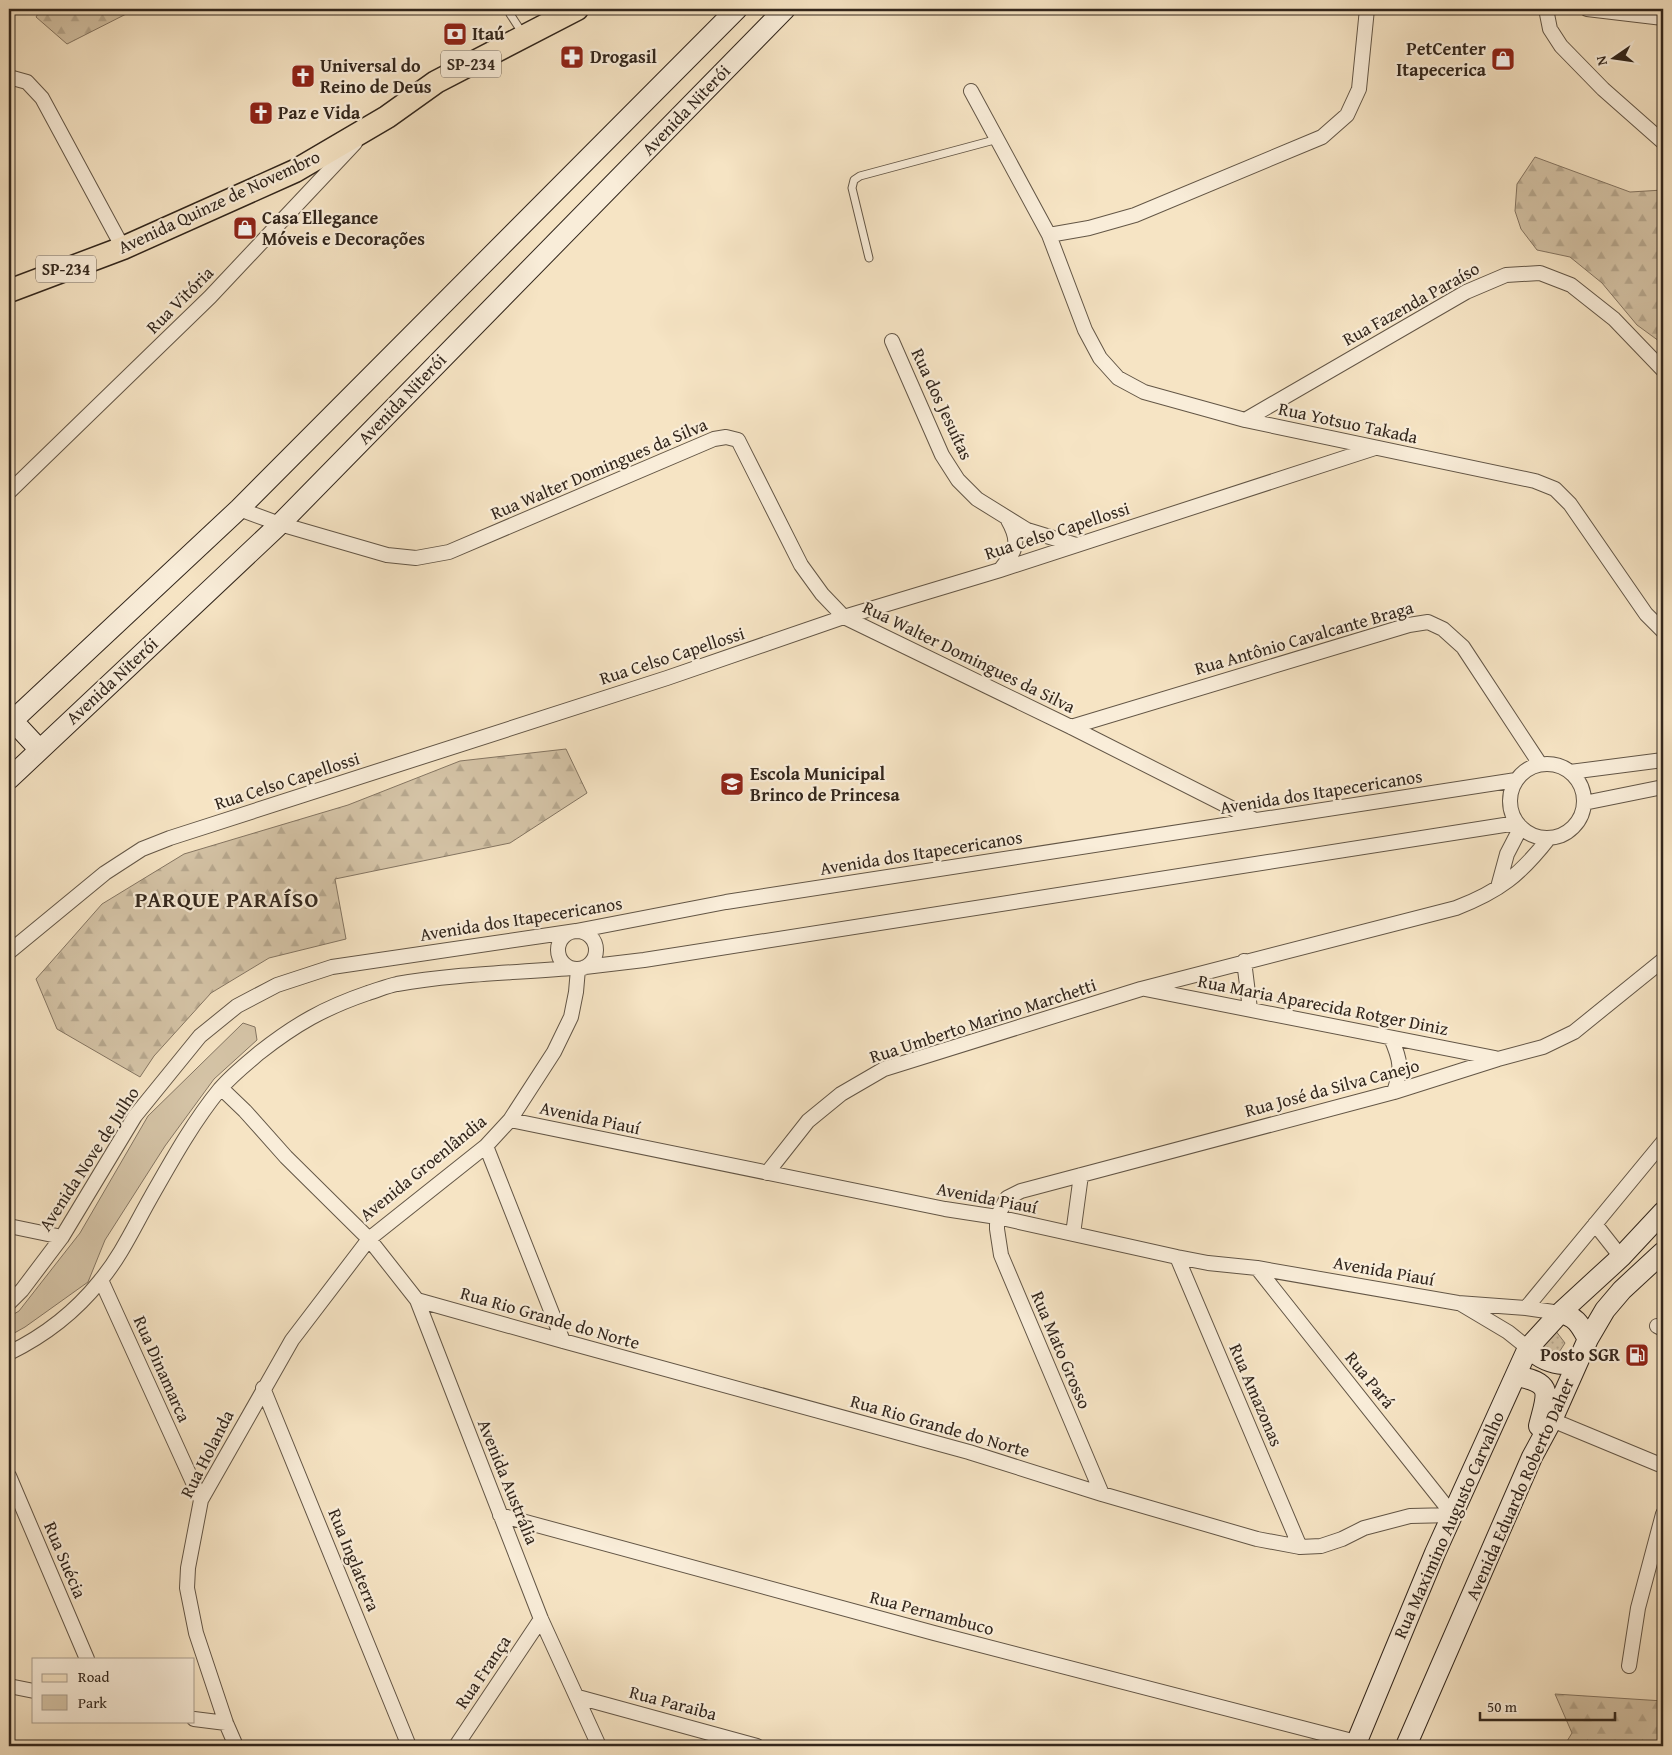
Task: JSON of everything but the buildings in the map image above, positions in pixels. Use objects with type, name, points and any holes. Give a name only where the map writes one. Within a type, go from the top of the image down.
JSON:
[{"type":"main road","name":"Avenida Quinze de Novembro","points":[[9,291],[123,248],[295,171],[370,127],[436,82],[577,9]]},
{"type":"main road","name":"Avenida Niterói","points":[[11,722],[239,509],[737,9]]},
{"type":"main road","name":"Avenida Niterói","points":[[9,779],[280,524],[781,10]]},
{"type":"main road","points":[[11,722],[39,749]]},
{"type":"main road","points":[[1560,1313],[1621,1256],[1663,1212]]},
{"type":"main road","name":"Avenida Eduardo Roberto Daher","points":[[1406,1746],[1532,1457],[1552,1420],[1588,1339],[1605,1310],[1622,1290],[1663,1252]]},
{"type":"main road","points":[[1560,1313],[1575,1319],[1588,1339]]},
{"type":"main road","name":"Rua Maximino Augusto Carvalho","points":[[1356,1744],[1428,1570],[1528,1348],[1560,1313]]},
{"type":"main road","points":[[1528,1348],[1548,1362],[1563,1366],[1576,1364]]},
{"type":"main road","points":[[1516,1376],[1533,1379],[1545,1389],[1546,1399],[1532,1457]]},
{"type":"street","points":[[1049,235],[1089,228],[1135,215],[1322,136],[1347,115],[1359,89],[1367,9]]},
{"type":"street","points":[[1546,9],[1550,29],[1561,46],[1604,89],[1663,142]]},
{"type":"street","points":[[1587,9],[1663,18]]},
{"type":"street","points":[[9,77],[27,82],[42,98],[123,248]]},
{"type":"street","name":"Rua Yotsuo Takada","points":[[971,91],[1049,235],[1085,330],[1100,358],[1118,378],[1144,392],[1245,420],[1535,481],[1555,489],[1570,504],[1646,614],[1663,631]]},
{"type":"street","name":"Rua Vitória","points":[[9,492],[210,297],[370,127]]},
{"type":"street","name":"Rua Fazenda Paraíso","points":[[1245,420],[1466,292],[1506,275],[1540,273],[1571,285],[1614,318],[1663,370]]},
{"type":"street","name":"Rua dos Jesuítas","points":[[892,341],[942,455],[958,480],[977,499],[1008,520],[1027,530],[1076,545]]},
{"type":"street","name":"Rua Walter Domingues da Silva","points":[[239,509],[280,524],[387,555],[416,558],[449,552],[714,439],[726,437],[738,440],[801,565],[822,594],[844,618],[1071,726],[1255,820]]},
{"type":"street","name":"Rua Celso Capellossi","points":[[9,952],[105,873],[142,849],[170,838],[658,681],[844,618],[1000,570],[1375,448]]},
{"type":"street","points":[[1000,570],[1013,554],[1015,544],[1014,530],[1008,520]]},
{"type":"street","name":"Rua Antônio Cavalcante Braga","points":[[1071,726],[1409,625],[1428,622],[1443,629],[1463,648],[1540,764]]},
{"type":"street","points":[[1570,772],[1663,760]]},
{"type":"street","points":[[1540,764],[1561,766],[1570,772],[1578,780],[1583,791],[1584,803],[1582,814],[1577,824],[1560,836],[1549,838],[1539,838],[1519,825],[1512,812],[1510,802],[1516,780],[1531,767],[1540,764]]},
{"type":"street","name":"Avenida dos Itapecericanos","points":[[332,967],[576,931],[726,902],[1516,780]]},
{"type":"street","points":[[1584,803],[1663,787]]},
{"type":"street","points":[[1498,887],[1507,854],[1519,825]]},
{"type":"street","points":[[9,1353],[46,1332],[80,1303],[101,1280],[197,1121],[221,1088],[242,1066],[283,1034],[338,1003],[395,985],[411,982],[578,968],[653,958],[1519,825]]},
{"type":"street","name":"Rua Umberto Marino Marchetti","points":[[767,1173],[808,1121],[841,1094],[884,1069],[1141,989],[1456,908],[1481,898],[1515,877],[1531,862],[1549,838]]},
{"type":"street","points":[[576,931],[586,934],[594,942],[595,954],[593,959],[578,968],[561,960],[558,954],[558,947],[564,936],[576,931]]},
{"type":"street","name":"Rua José da Silva Canejo","points":[[998,1217],[1006,1198],[1022,1191],[1394,1092],[1498,1059],[1544,1047],[1574,1032],[1663,960]]},
{"type":"street","points":[[1244,961],[1250,1009]]},
{"type":"street","name":"Avenida Nove de Julho","points":[[9,1303],[22,1290],[62,1237],[135,1116],[200,1036],[237,1006],[277,985],[332,967]]},
{"type":"street","name":"Avenida Groenlândia","points":[[221,1088],[245,1111],[286,1157],[370,1239],[486,1146],[510,1120],[554,1052],[571,1017],[578,968]]},
{"type":"street","name":"Rua Maria Aparecida Rotger Diniz","points":[[1141,989],[1498,1059]]},
{"type":"street","points":[[1391,1038],[1400,1063],[1400,1075],[1394,1092]]},
{"type":"street","name":"Avenida Piauí","points":[[510,1120],[946,1209],[998,1217],[1177,1258],[1257,1268],[1458,1303],[1526,1308],[1560,1313]]},
{"type":"street","points":[[1526,1308],[1663,1142]]},
{"type":"street","points":[[486,1146],[563,1342]]},
{"type":"street","points":[[1073,1234],[1081,1175]]},
{"type":"street","name":"Rua Mato Grosso","points":[[998,1217],[997,1229],[1001,1254],[1102,1494]]},
{"type":"street","points":[[1595,1224],[1621,1256]]},
{"type":"street","points":[[9,1226],[62,1237]]},
{"type":"street","name":"Avenida Austrália","points":[[370,1239],[417,1300],[541,1619],[599,1746]]},
{"type":"street","name":"Rua Holanda","points":[[236,1746],[226,1723],[196,1632],[187,1588],[188,1568],[201,1500],[292,1340],[370,1239]]},
{"type":"street","name":"Rua Amazonas","points":[[1177,1258],[1300,1547]]},
{"type":"street","name":"Rua Pará","points":[[1257,1268],[1453,1515]]},
{"type":"street","name":"Rua Dinamarca","points":[[101,1280],[201,1500]]},
{"type":"street","name":"Rua Rio Grande do Norte","points":[[417,1300],[563,1342],[970,1452],[1102,1494],[1257,1539],[1300,1547],[1321,1546],[1342,1539],[1364,1528],[1410,1516],[1453,1515]]},
{"type":"street","name":"Avenida Piauí","points":[[1458,1303],[1508,1332],[1528,1348]]},
{"type":"street","name":"Rua Inglaterra","points":[[264,1388],[409,1746]]},
{"type":"street","points":[[1552,1420],[1663,1466]]},
{"type":"street","name":"Rua Suécia","points":[[9,1476],[87,1658]]},
{"type":"street","points":[[1629,1666],[1638,1608],[1663,1514]]},
{"type":"street","name":"Rua Pernambuco","points":[[500,1515],[934,1633],[1356,1744]]},
{"type":"street","name":"Rua França","points":[[456,1746],[541,1619]]},
{"type":"street","points":[[9,1686],[32,1691]]},
{"type":"street","name":"Rua Paraiba","points":[[578,1697],[757,1746]]},
{"type":"street","points":[[195,1719],[226,1723]]},
{"type":"lane","points":[[510,14],[524,36]]},
{"type":"lane","points":[[869,258],[852,188],[854,180],[860,176],[998,139]]},
{"type":"green space","points":[[41,9],[136,9],[67,44],[36,17]]},
{"type":"green space","points":[[1535,157],[1630,192],[1663,190],[1663,344],[1637,325],[1602,283],[1570,257],[1537,250],[1521,229],[1515,211],[1517,184]]},
{"type":"green space","points":[[566,749],[587,793],[510,843],[335,879],[346,939],[269,958],[211,993],[154,1056],[140,1077],[57,1029],[36,979],[102,904],[184,854],[348,805],[460,761]]},
{"type":"green space","points":[[243,1023],[255,1027],[257,1040],[214,1079],[165,1146],[105,1240],[88,1282],[25,1327],[9,1336],[9,1317],[19,1311],[80,1233],[148,1116]]},
{"type":"green space","points":[[1555,1330],[1565,1343],[1554,1360],[1542,1354],[1544,1336]]},
{"type":"green space","points":[[1555,1694],[1663,1701],[1663,1746],[1564,1746],[1572,1733]]},
{"type":"place","name":"Itaú","points":[[455,34]]},
{"type":"place","name":"Drogasil","points":[[572,57]]},
{"type":"place","name":"PetCenter Itapecerica","points":[[1503,59]]},
{"type":"place","name":"Universal do Reino de Deus","points":[[303,76]]},
{"type":"place","name":"Paz e Vida","points":[[261,113]]},
{"type":"place","name":"Casa Ellegance Móveis e Decorações","points":[[245,228]]},
{"type":"place","name":"Escola Municipal Brinco de Princesa","points":[[732,784]]},
{"type":"place","name":"Posto SGR","points":[[1637,1355]]},
{"type":"district","name":"PARQUE PARAÍSO","points":[[227,899]]}]
